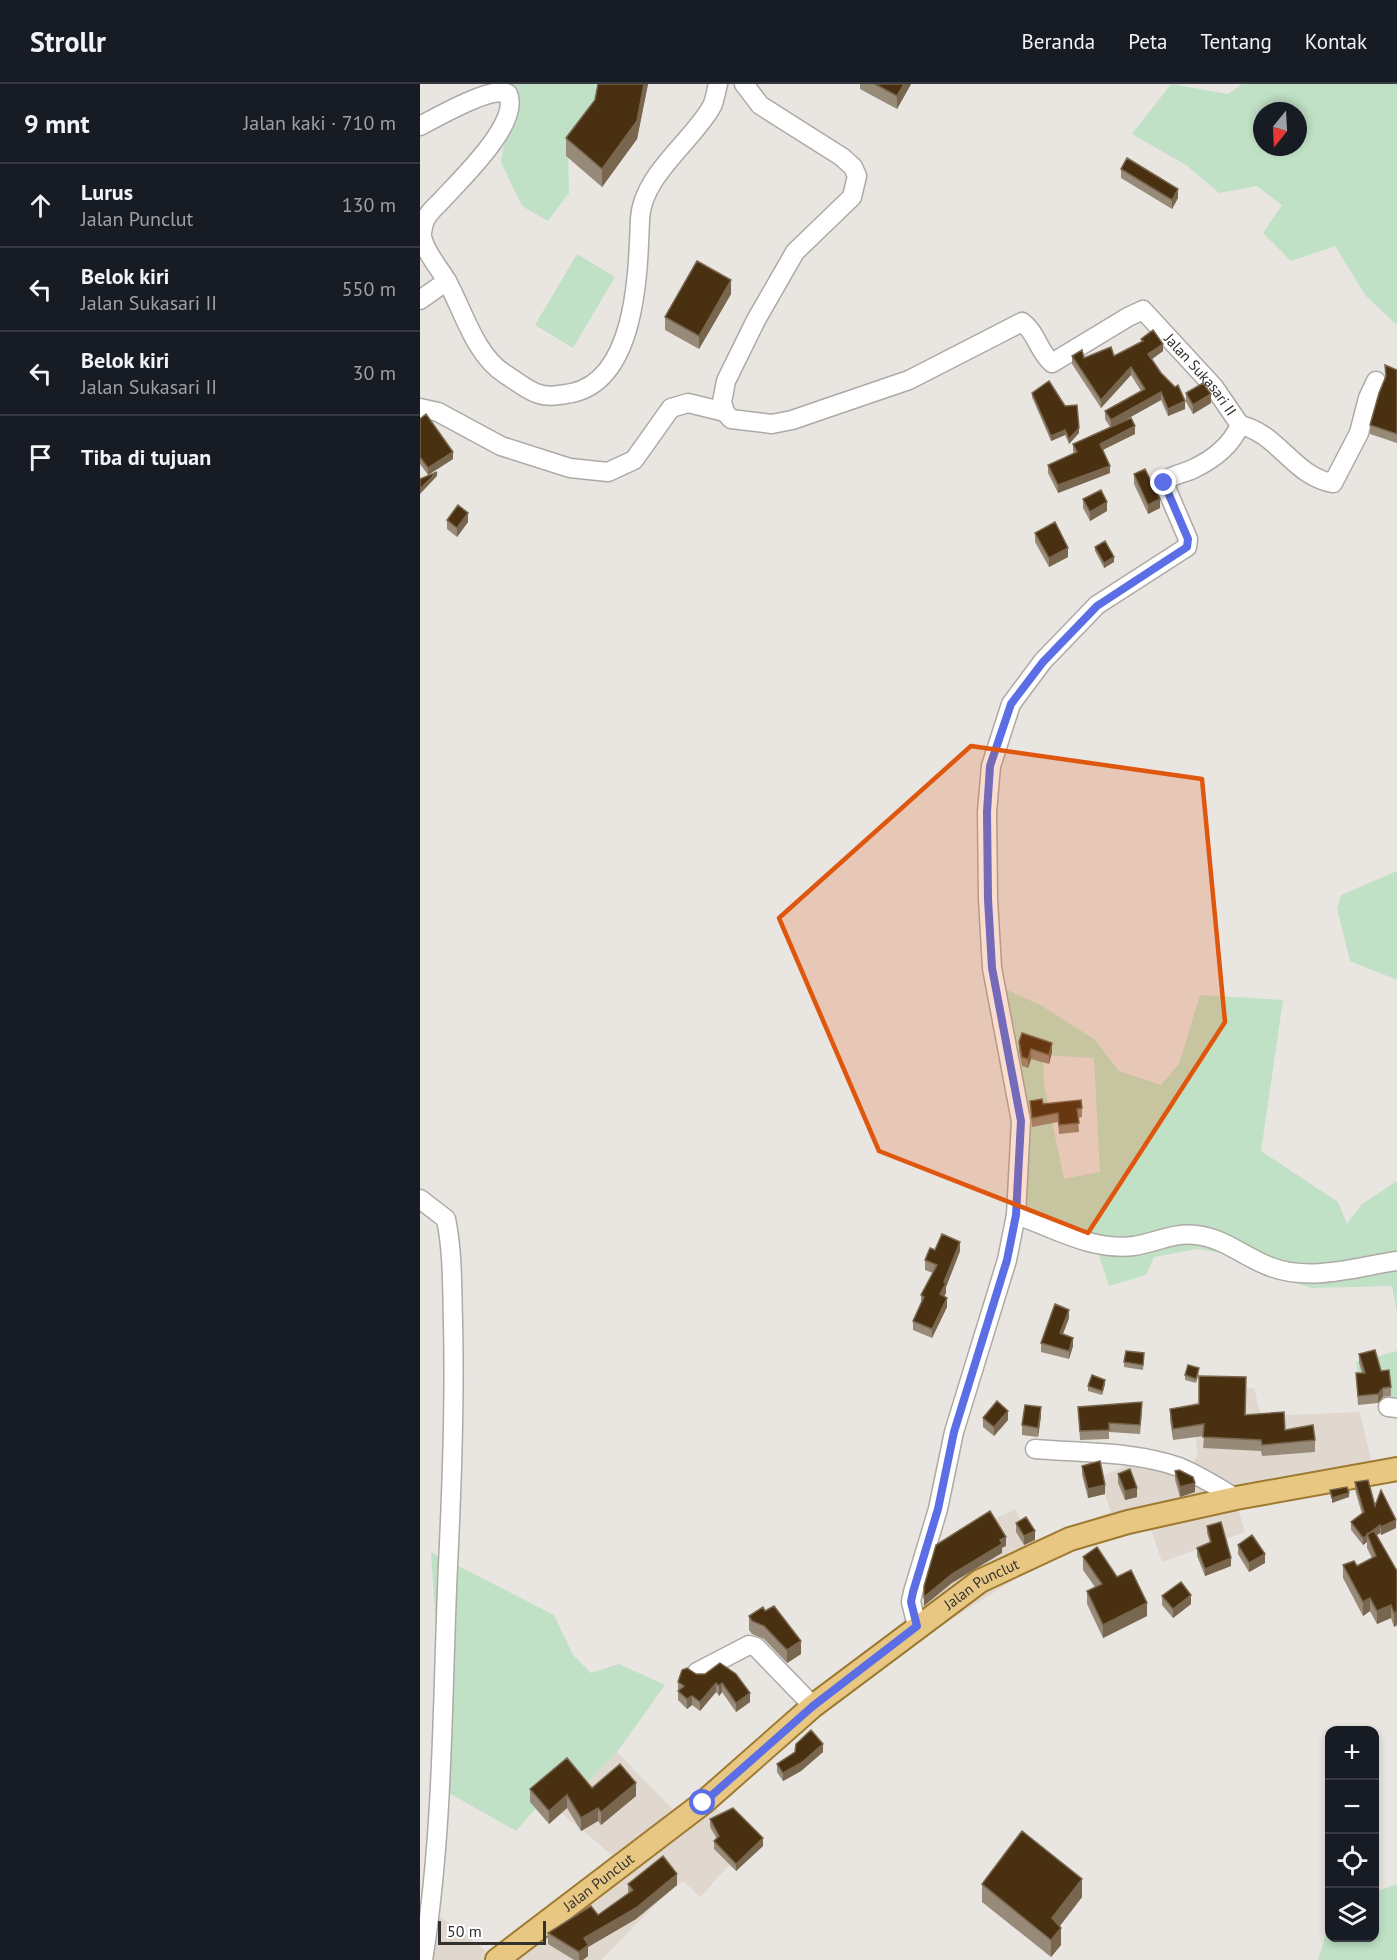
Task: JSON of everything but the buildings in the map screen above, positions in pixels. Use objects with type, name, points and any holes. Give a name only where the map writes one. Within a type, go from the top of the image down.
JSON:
[{"type":"main road","name":"Jalan Punclut","points":[[497,1960],[703,1803],[813,1706],[980,1581],[1070,1539],[1128,1522],[1236,1498],[1397,1469]]},
{"type":"street","points":[[420,126],[477,88],[498,85],[504,88],[509,95],[511,104],[503,127],[492,143],[425,220],[422,239],[447,281],[460,312],[494,367],[536,393],[554,396],[578,391],[595,382],[609,367],[630,320],[637,290],[641,210],[655,178],[712,106],[718,84]]},
{"type":"street","points":[[725,412],[722,402],[726,381],[756,320],[795,252],[852,196],[857,176],[853,167],[842,157],[760,105],[744,84]]},
{"type":"street","points":[[420,300],[447,281]]},
{"type":"street","name":"Jalan Sukasari II","points":[[725,412],[732,419],[745,422],[772,424],[792,420],[909,380],[1022,322],[1032,329],[1045,357],[1052,363],[1143,310],[1214,387],[1240,425],[1220,454],[1192,469],[1168,478],[1164,483],[1188,539],[1187,547],[1097,606],[1043,662],[1011,704],[990,766],[987,812],[992,968],[1021,1121],[1016,1215],[1007,1260],[954,1432],[938,1509],[913,1592],[911,1602],[917,1626]]},
{"type":"street","points":[[1240,425],[1255,428],[1301,469],[1333,483],[1359,434],[1368,398],[1376,381]]},
{"type":"street","points":[[420,408],[438,412],[501,446],[570,468],[608,472],[634,460],[671,408],[688,403],[725,412]]},
{"type":"street","points":[[420,1199],[446,1219],[452,1282],[454,1342],[453,1463],[437,1817],[429,1924],[423,1960]]},
{"type":"street","points":[[1016,1215],[1046,1225],[1074,1239],[1104,1246],[1134,1246],[1164,1238],[1196,1235],[1230,1245],[1271,1268],[1308,1275],[1397,1261]]},
{"type":"street","points":[[1035,1449],[1139,1457],[1177,1466],[1236,1498]]},
{"type":"street","points":[[698,1672],[749,1645],[756,1647],[813,1706]]},
{"type":"highlighted area","points":[[971,746],[1202,779],[1225,1022],[1088,1233],[879,1151],[779,918]]},
{"type":"shaded area","points":[[1254,1388],[1261,1416],[1360,1412],[1372,1464],[1233,1490],[1245,1532],[1162,1562],[1150,1527],[1042,1562],[939,1627],[920,1616],[910,1604],[936,1545],[1016,1509],[1029,1542],[1111,1512],[1099,1477],[1142,1460],[1192,1463],[1198,1456],[1192,1404],[1222,1390]]},
{"type":"shaded area","points":[[617,1752],[678,1815],[704,1794],[749,1844],[700,1897],[683,1881],[659,1901],[601,1960],[420,1960],[420,1901],[490,1954],[625,1866],[559,1811]]},
{"type":"green space","points":[[510,84],[601,84],[589,113],[568,146],[569,193],[548,221],[522,206],[501,162],[512,95]]},
{"type":"green space","points":[[1171,84],[1228,94],[1242,84],[1397,84],[1397,325],[1366,296],[1335,246],[1291,261],[1263,233],[1282,205],[1257,186],[1219,193],[1186,165],[1132,134]]},
{"type":"green space","points":[[577,254],[615,277],[573,348],[535,325]]},
{"type":"green space","points":[[1397,871],[1397,980],[1350,961],[1337,908],[1341,895]]},
{"type":"green space","points":[[994,984],[1042,1006],[1094,1039],[1119,1071],[1161,1085],[1179,1064],[1200,995],[1283,1000],[1261,1151],[1338,1202],[1347,1224],[1362,1204],[1397,1181],[1397,1312],[1392,1286],[1312,1288],[1265,1274],[1234,1255],[1197,1249],[1154,1257],[1146,1275],[1109,1286],[1099,1255],[1027,1222],[1009,1203],[1010,1061]],"holes":[[[1043,1055],[1094,1058],[1100,1172],[1064,1179],[1044,1084]]]},
{"type":"green space","points":[[1397,1351],[1397,1397],[1361,1399],[1356,1362]]},
{"type":"green space","points":[[431,1552],[554,1615],[573,1655],[591,1673],[619,1664],[665,1685],[617,1752],[559,1811],[544,1799],[516,1831],[447,1792]]},
{"type":"green space","points":[[1397,1884],[1397,1960],[1318,1960],[1325,1937],[1325,1942],[1379,1942],[1379,1891]]},
{"type":"route","points":[[703,1803],[813,1706],[917,1626],[911,1602],[913,1592],[938,1509],[954,1432],[981,1338],[1007,1260],[1016,1215],[1021,1121],[992,968],[987,812],[990,766],[1011,704],[1043,662],[1078,623],[1097,606],[1182,553],[1187,547],[1188,539],[1164,483]]}]
